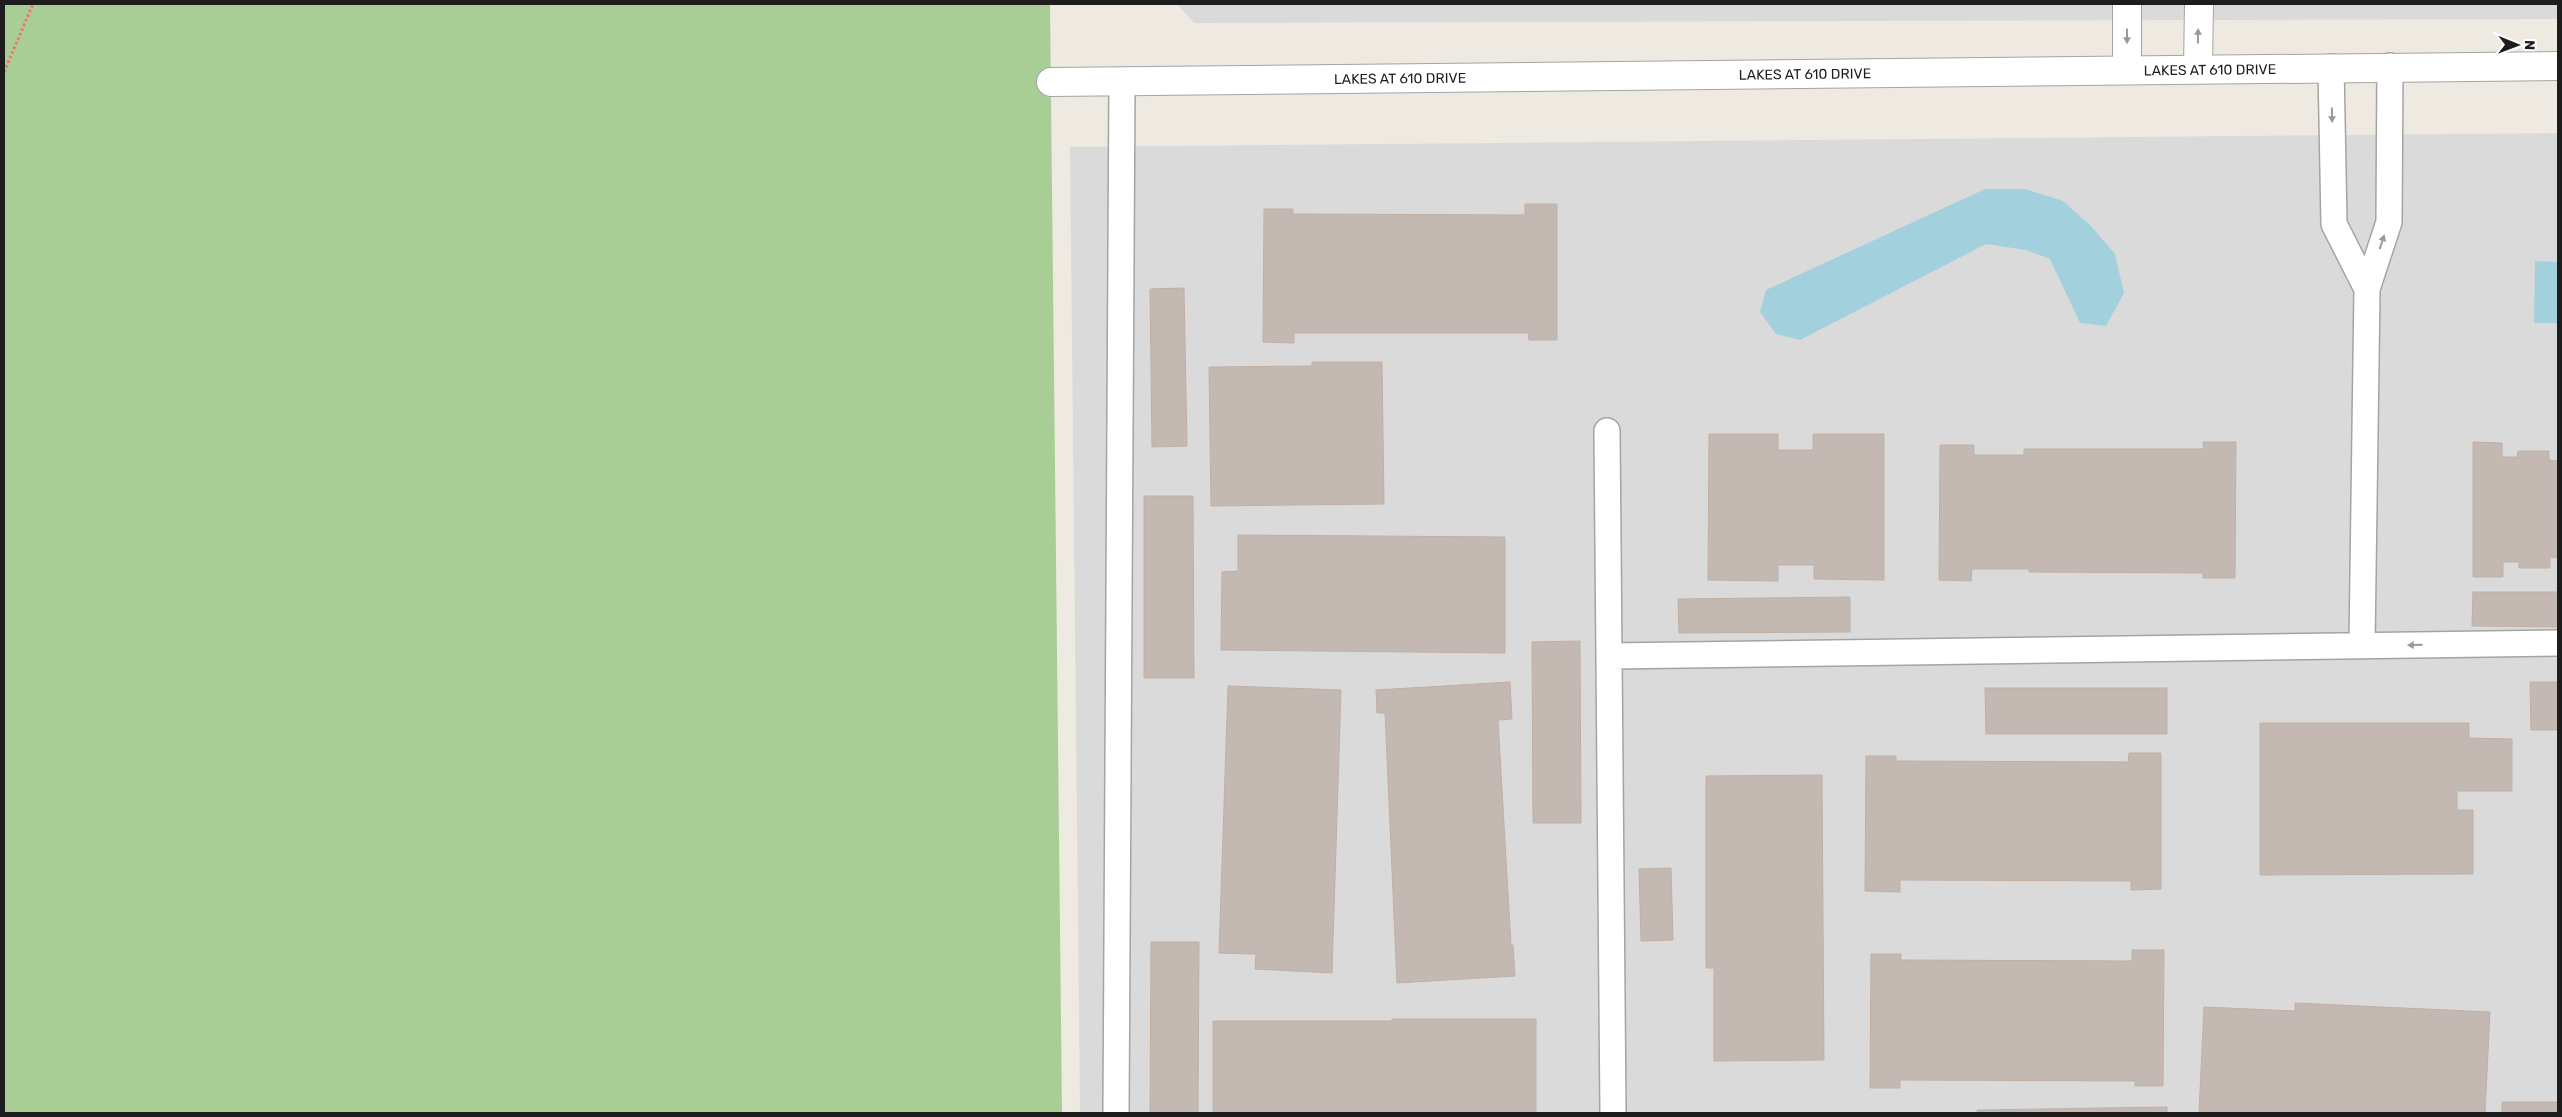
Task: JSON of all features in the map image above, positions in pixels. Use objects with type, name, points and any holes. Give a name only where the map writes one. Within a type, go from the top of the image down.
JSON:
[{"type":"street","points":[[2127,4],[2127,69]]},
{"type":"street","points":[[2198,68],[2199,4]]},
{"type":"street","name":"LAKES AT 610 DRIVE","points":[[1051,82],[2198,68],[2558,66]]},
{"type":"lane","points":[[2362,645],[2367,289],[2389,222],[2390,66]]},
{"type":"lane","points":[[2331,67],[2334,224],[2367,289]]},
{"type":"lane","points":[[1116,1113],[1122,81]]},
{"type":"lane","points":[[1607,431],[1613,1113]]},
{"type":"lane","points":[[1609,656],[2558,643]]},
{"type":"path","points":[[4,72],[33,4]]},
{"type":"shaded area","points":[[1177,4],[2558,4],[2558,19],[1194,23]]},
{"type":"shaded area","points":[[2558,133],[2558,1113],[1080,1113],[1070,147]]},
{"type":"green space","points":[[4,4],[1050,4],[1062,1113],[4,1113]]},
{"type":"water","points":[[1985,189],[2025,189],[2063,201],[2091,226],[2115,254],[2124,293],[2106,326],[2080,323],[2050,259],[2026,250],[1986,244],[1800,340],[1776,334],[1760,312],[1766,290]]},
{"type":"water","points":[[2535,261],[2558,262],[2558,323],[2534,323]]},
{"type":"building","points":[[1525,204],[1557,204],[1557,340],[1529,340],[1528,333],[1294,333],[1294,343],[1263,342],[1264,209],[1293,209],[1293,214],[1525,215]]},
{"type":"building","points":[[1184,288],[1187,446],[1152,447],[1150,289]]},
{"type":"building","points":[[1312,362],[1382,362],[1384,504],[1211,506],[1209,367],[1312,366]]},
{"type":"building","points":[[1709,434],[1778,434],[1778,450],[1813,450],[1813,434],[1884,434],[1884,580],[1814,579],[1814,565],[1778,565],[1778,581],[1708,580]]},
{"type":"building","points":[[2203,442],[2236,442],[2235,578],[2203,578],[2203,573],[2029,572],[2029,569],[1972,569],[1971,581],[1939,580],[1940,445],[1974,445],[1974,455],[2024,455],[2024,449],[2204,449]]},
{"type":"building","points":[[2473,442],[2502,443],[2502,457],[2517,457],[2518,451],[2549,451],[2549,460],[2558,461],[2558,558],[2550,557],[2550,568],[2519,568],[2519,562],[2503,562],[2503,577],[2473,577]]},
{"type":"building","points":[[1144,496],[1193,496],[1194,678],[1144,678]]},
{"type":"building","points":[[1238,535],[1505,537],[1505,653],[1221,650],[1222,572],[1238,571]]},
{"type":"building","points":[[2473,592],[2558,592],[2558,627],[2472,626]]},
{"type":"building","points":[[1850,597],[1850,632],[1679,633],[1678,599]]},
{"type":"building","points":[[1580,641],[1581,823],[1533,823],[1532,642]]},
{"type":"building","points":[[1510,682],[1512,719],[1498,720],[1511,945],[1513,945],[1515,976],[1397,983],[1385,713],[1377,713],[1376,690]]},
{"type":"building","points":[[2530,682],[2558,682],[2558,730],[2531,730]]},
{"type":"building","points":[[1228,686],[1341,690],[1332,973],[1255,969],[1256,954],[1219,953]]},
{"type":"building","points":[[1985,688],[2167,688],[2167,734],[1986,734]]},
{"type":"building","points":[[2260,723],[2469,723],[2469,738],[2512,739],[2512,791],[2457,791],[2457,810],[2473,810],[2473,874],[2260,875]]},
{"type":"building","points":[[2129,753],[2161,753],[2161,889],[2131,890],[2131,881],[1900,880],[1900,892],[1865,891],[1866,756],[1896,756],[1896,761],[2128,762]]},
{"type":"building","points":[[1822,775],[1824,1060],[1714,1061],[1714,968],[1706,968],[1706,776]]},
{"type":"building","points":[[1671,868],[1673,940],[1641,941],[1639,869]]},
{"type":"building","points":[[1151,942],[1199,942],[1198,1113],[1150,1113]]},
{"type":"building","points":[[2132,950],[2164,950],[2163,1086],[2135,1086],[2135,1081],[1900,1080],[1900,1088],[1870,1088],[1871,954],[1901,954],[1901,960],[2132,961]]},
{"type":"building","points":[[2295,1003],[2490,1012],[2485,1113],[2199,1113],[2204,1007],[2295,1011]]},
{"type":"building","points":[[1392,1019],[1536,1019],[1536,1113],[1213,1113],[1213,1021],[1392,1021]]},
{"type":"building","points":[[2502,1102],[2558,1102],[2558,1113],[2502,1113]]},
{"type":"building","points":[[2167,1107],[2167,1113],[1977,1113],[1977,1110]]}]
